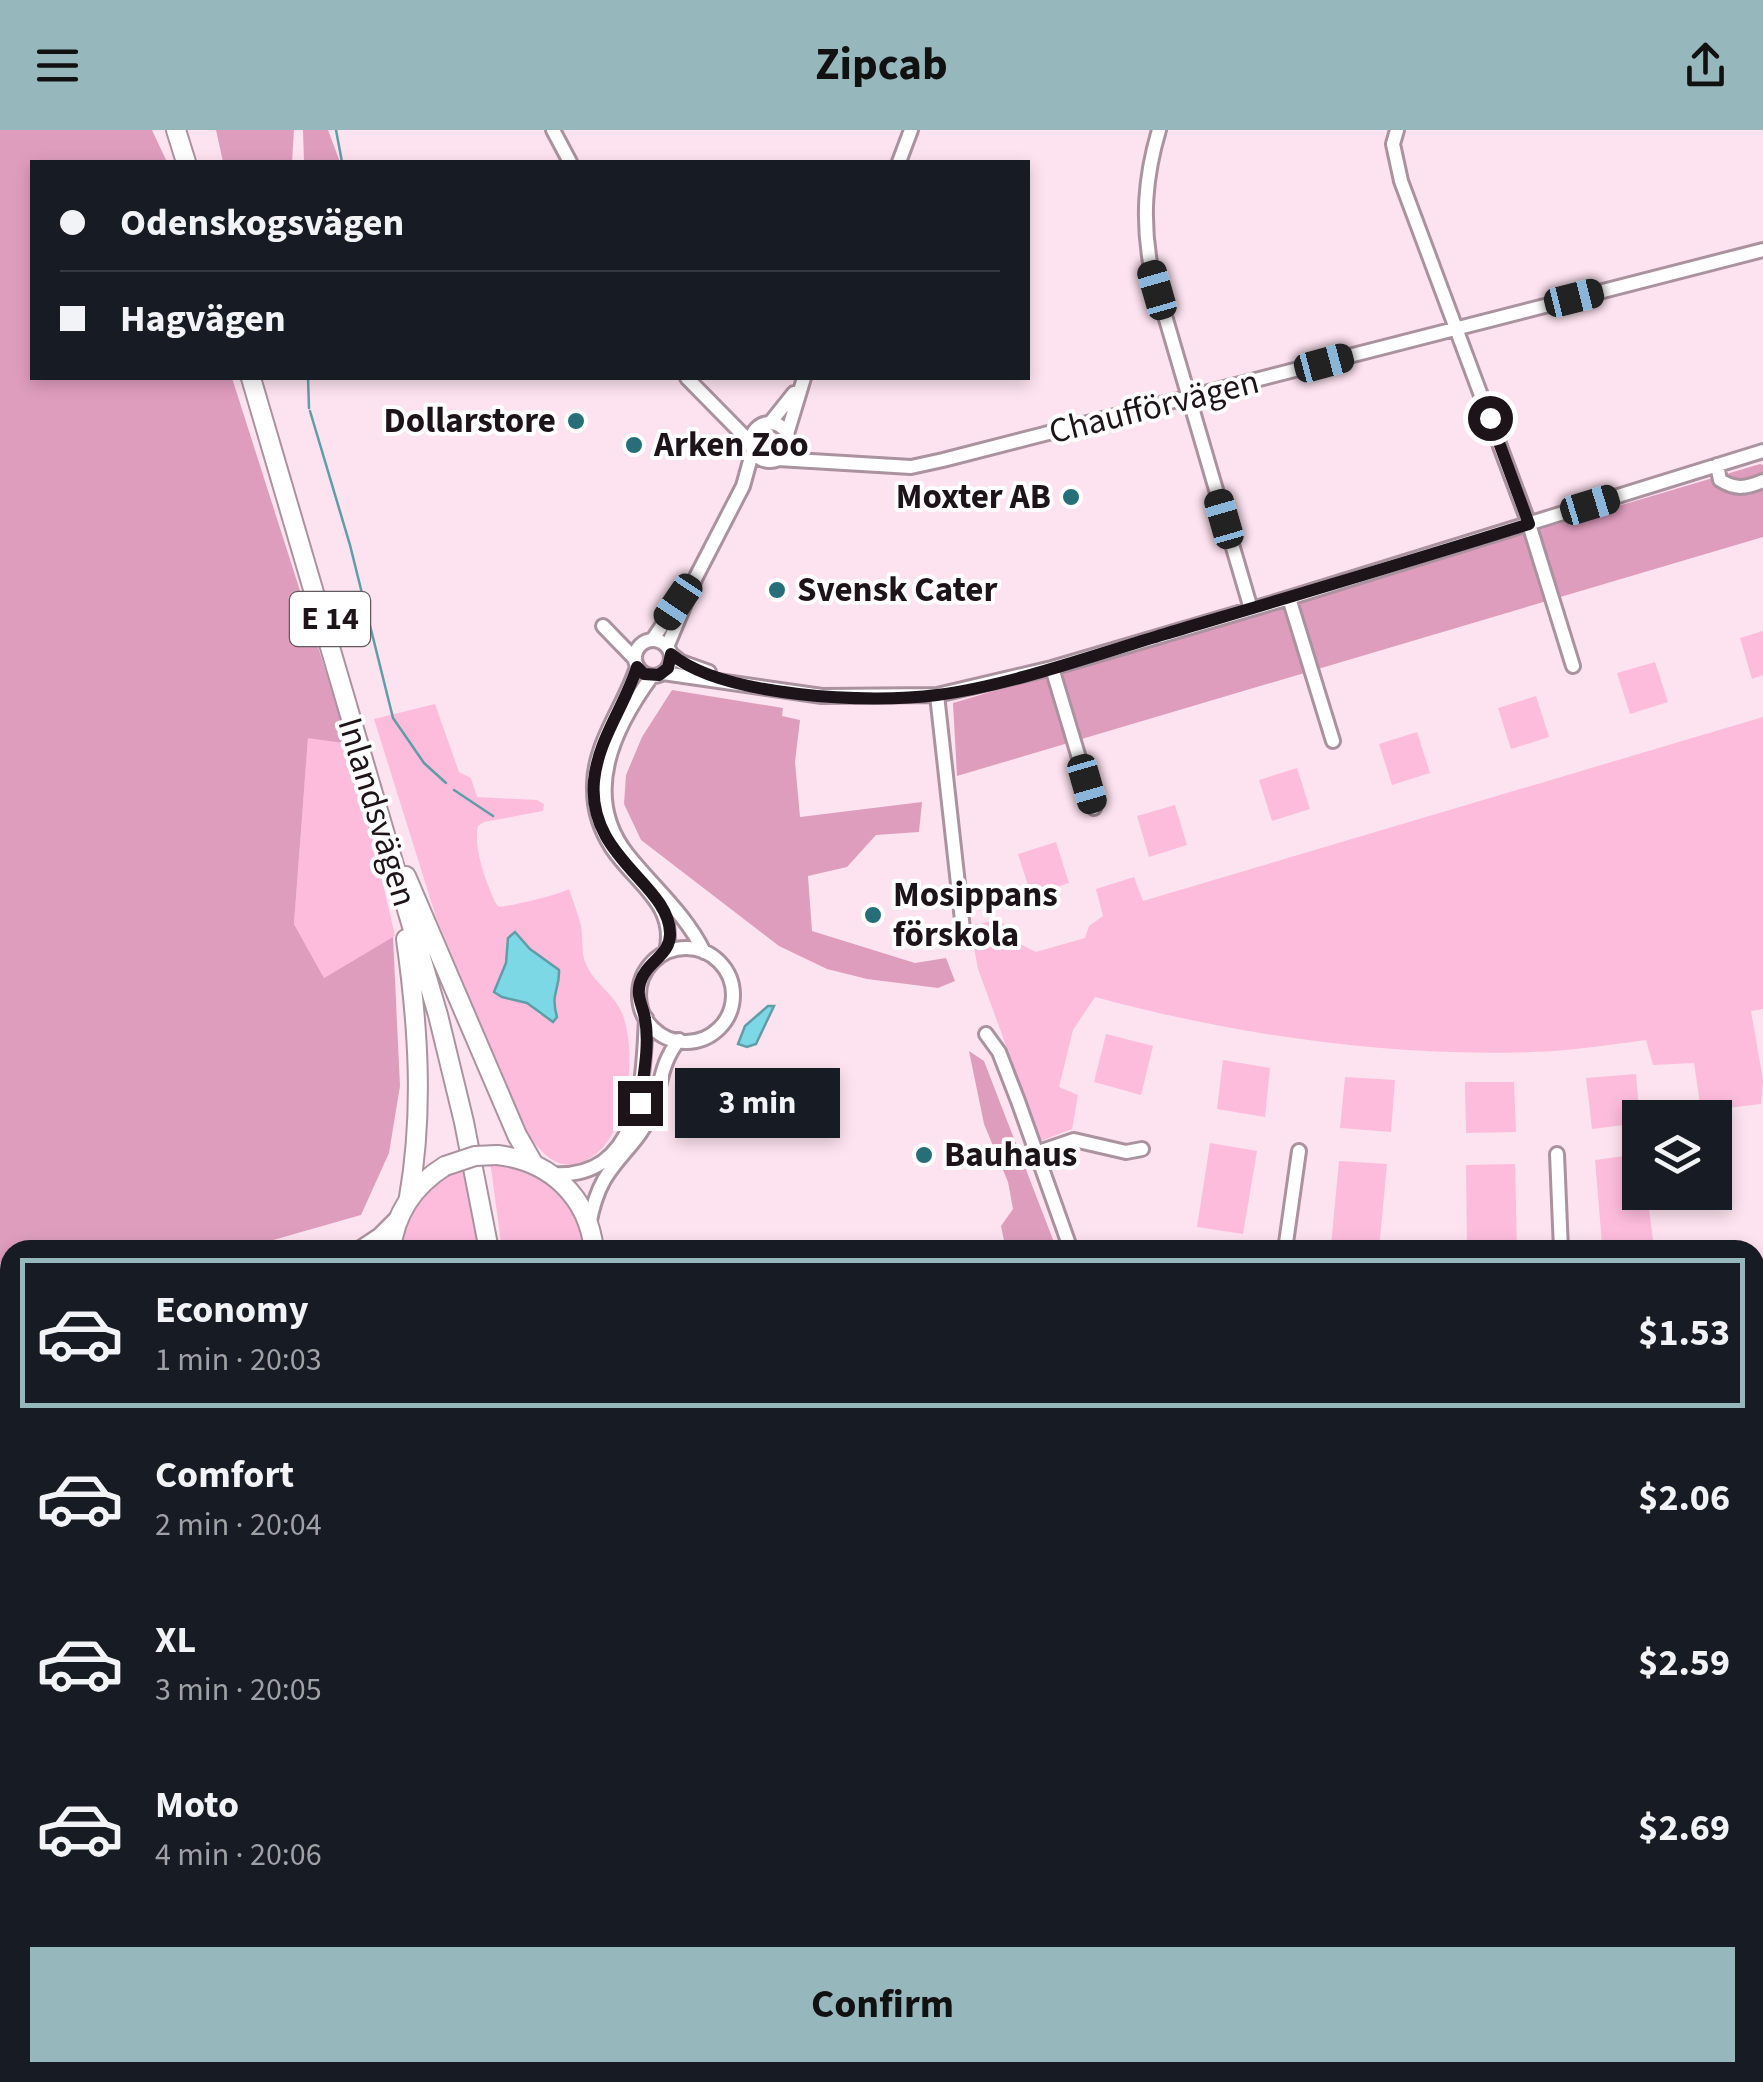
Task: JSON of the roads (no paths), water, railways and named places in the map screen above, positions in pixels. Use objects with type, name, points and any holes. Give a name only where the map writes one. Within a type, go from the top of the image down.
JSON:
[{"type":"highway","points":[[176,130],[185,160]]},
{"type":"highway","points":[[184,130],[193,160]]},
{"type":"highway","name":"Inlandsvägen","points":[[252,380],[395,856]]},
{"type":"highway","name":"Inlandsvägen","points":[[260,380],[395,856],[456,1086],[489,1240]]},
{"type":"highway","points":[[395,856],[533,1163]]},
{"type":"highway","points":[[395,856],[416,1016],[418,1094],[415,1163],[409,1197]]},
{"type":"highway","points":[[393,1240],[398,1218],[409,1197],[425,1180],[445,1166],[497,1154],[533,1163],[553,1174],[579,1202],[593,1240]]},
{"type":"main road","points":[[374,1240],[398,1218]]},
{"type":"street","points":[[553,130],[569,160]]},
{"type":"street","points":[[900,160],[911,130]]},
{"type":"street","points":[[1159,130],[1149,171],[1144,232],[1151,268],[1251,608]]},
{"type":"street","points":[[1397,130],[1394,144],[1402,181],[1529,524],[1573,666]]},
{"type":"street","name":"Chaufförvägen","points":[[775,460],[911,466],[1763,250]]},
{"type":"street","points":[[689,380],[728,418],[759,458],[775,460]]},
{"type":"street","points":[[704,952],[694,932],[625,852],[611,826],[604,795],[605,766],[614,738],[658,674],[670,663],[669,650],[696,576],[742,486],[754,433],[802,382]]},
{"type":"street","points":[[742,486],[788,450],[802,382]]},
{"type":"street","points":[[728,418],[779,426],[788,437]]},
{"type":"street","name":"Chaufförvägen","points":[[788,437],[833,461]]},
{"type":"street","points":[[735,682],[681,662],[669,650],[648,640],[603,626],[636,663],[658,674],[822,696],[937,695],[1052,668],[1289,598],[1763,450]]},
{"type":"street","points":[[1716,465],[1720,480],[1731,487],[1742,488],[1763,481]]},
{"type":"street","points":[[666,952],[671,935],[668,921],[660,904],[601,830],[594,790],[600,752],[636,663],[638,647],[648,640],[696,576]]},
{"type":"street","points":[[1289,598],[1333,742]]},
{"type":"street","points":[[1052,668],[1094,808]]},
{"type":"street","points":[[937,695],[963,929]]},
{"type":"street","points":[[687,948],[704,952],[720,963],[728,976],[732,1005],[724,1022],[701,1039],[679,1040],[658,1032],[639,1002],[640,983],[648,966],[666,952],[687,948]]},
{"type":"street","points":[[553,1174],[567,1175],[595,1167],[618,1146],[631,1125],[640,1103],[646,1018]]},
{"type":"street","points":[[986,1034],[999,1052],[1068,1240]]},
{"type":"street","points":[[590,1225],[593,1204],[606,1176],[636,1140],[651,1114],[663,1065],[679,1040]]},
{"type":"street","points":[[1036,1153],[1074,1140],[1126,1152],[1142,1149]]},
{"type":"street","points":[[1286,1240],[1299,1151]]},
{"type":"street","points":[[1556,1154],[1560,1240]]},
{"type":"water","points":[[515,932],[530,949],[559,970],[554,1002],[557,1017],[553,1022],[527,1003],[494,992],[506,963],[508,938]]},
{"type":"water","points":[[768,1006],[774,1006],[756,1044],[738,1044],[745,1026]]},
{"type":"waterway","points":[[336,130],[342,160]]},
{"type":"waterway","points":[[308,380],[309,408]]},
{"type":"waterway","points":[[310,411],[350,545],[393,718],[424,763],[446,783]]},
{"type":"waterway","points":[[454,790],[493,816]]},
{"type":"place","name":"Dollarstore","points":[[576,421]]},
{"type":"place","name":"Arken Zoo","points":[[634,445]]},
{"type":"place","name":"Moxter AB","points":[[1071,497]]},
{"type":"place","name":"Svensk Cater","points":[[777,590]]},
{"type":"place","name":"Mosippans förskola","points":[[873,915]]},
{"type":"place","name":"Bauhaus","points":[[924,1155]]}]
